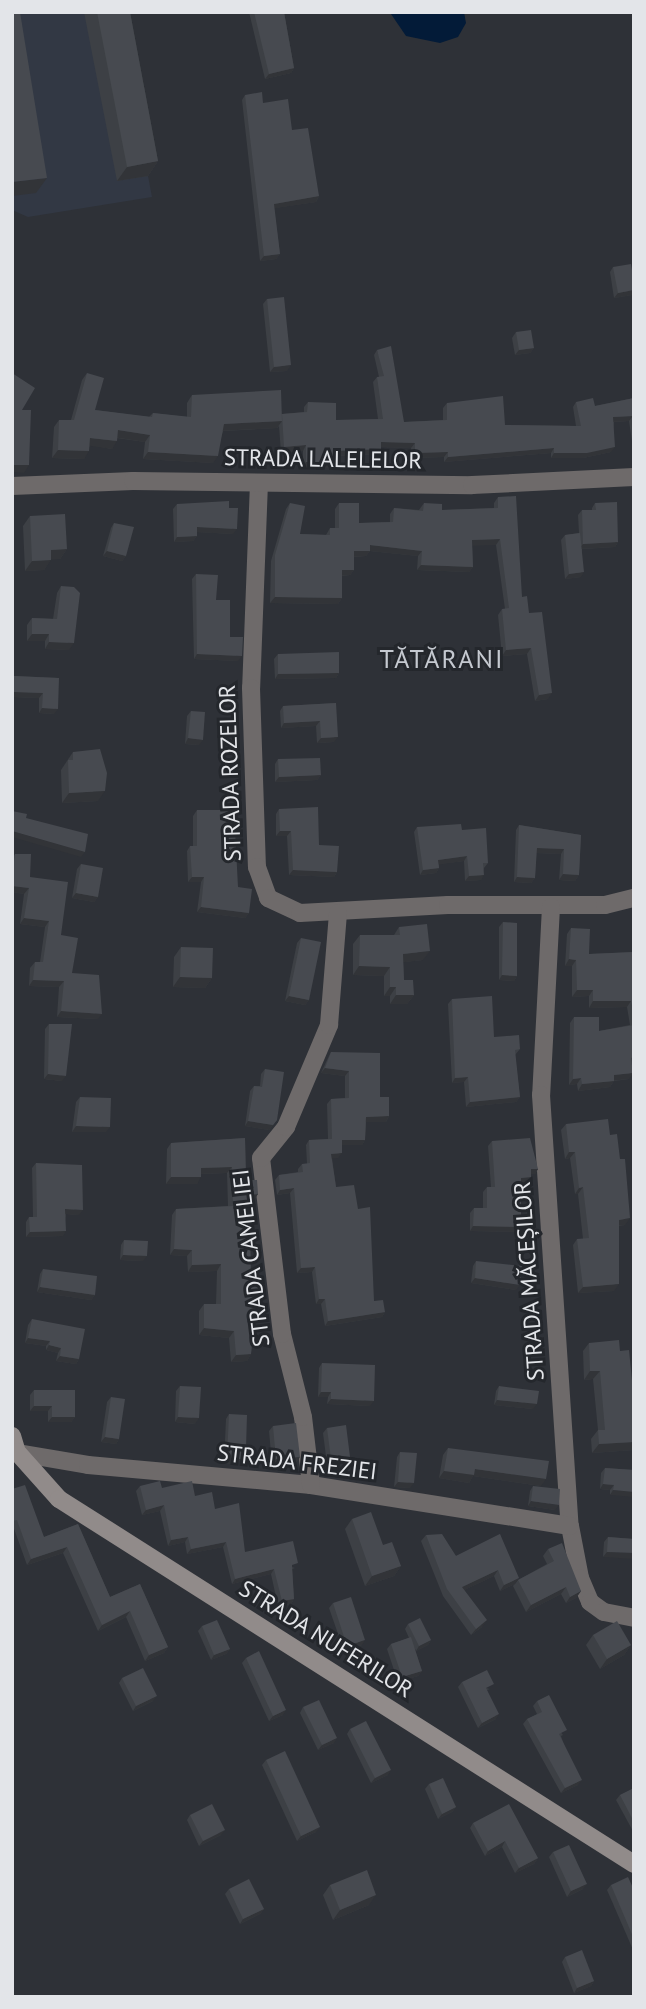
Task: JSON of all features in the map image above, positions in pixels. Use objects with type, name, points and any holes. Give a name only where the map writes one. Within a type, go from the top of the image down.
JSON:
[{"type":"main road","name":"STRADA NUFERILOR","points":[[14,1447],[59,1499],[634,1864]]},
{"type":"street","name":"STRADA LALELELOR","points":[[12,486],[133,481],[472,485],[634,477]]},
{"type":"street","name":"STRADA ROZELOR","points":[[258,483],[251,688],[260,885],[268,898],[284,909],[338,913],[448,905],[605,905],[634,898]]},
{"type":"street","name":"STRADA MĂCEȘILOR","points":[[551,907],[541,1095],[570,1526],[580,1578],[590,1602],[604,1612],[634,1618]]},
{"type":"street","name":"STRADA CAMELIEI","points":[[311,1485],[303,1417],[282,1334],[261,1158],[286,1127],[329,1025],[338,913]]},
{"type":"street","name":"STRADA FREZIEI","points":[[14,1447],[88,1465],[311,1485],[570,1526]]},
{"type":"shaded area","points":[[117,12],[152,197],[28,217],[12,210],[12,14]]},
{"type":"water","points":[[464,12],[466,23],[458,37],[440,43],[406,36],[391,14]]},
{"type":"building","points":[[12,12],[20,12],[47,178],[12,182]]},
{"type":"building","points":[[97,12],[130,12],[158,161],[127,167]]},
{"type":"building","points":[[254,12],[284,12],[294,68],[269,74]]},
{"type":"building","points":[[262,92],[263,103],[288,99],[292,130],[308,128],[319,196],[274,204],[280,254],[264,256],[245,95]]},
{"type":"building","points":[[631,264],[634,290],[618,293],[613,267]]},
{"type":"building","points":[[284,297],[291,365],[274,367],[267,299]]},
{"type":"building","points":[[531,330],[534,348],[519,350],[516,332]]},
{"type":"building","points":[[391,346],[404,422],[447,420],[447,403],[503,396],[505,425],[581,426],[576,402],[593,398],[595,406],[634,398],[634,424],[633,416],[613,417],[615,447],[587,453],[554,453],[554,448],[448,457],[448,452],[415,453],[415,443],[381,442],[381,449],[335,451],[335,463],[306,462],[306,445],[284,447],[282,414],[307,412],[308,402],[336,403],[336,420],[383,419],[377,377],[384,376],[377,350]]},
{"type":"building","points":[[12,373],[35,388],[22,410],[31,410],[29,465],[12,465]]},
{"type":"building","points":[[87,373],[104,378],[95,410],[152,417],[153,413],[191,417],[192,395],[281,390],[282,421],[224,424],[218,456],[148,452],[150,435],[118,430],[117,441],[90,438],[89,451],[58,450],[59,420],[74,420]]},
{"type":"building","points":[[516,496],[522,597],[527,596],[529,613],[542,612],[552,693],[539,695],[531,648],[506,650],[502,609],[509,608],[500,539],[472,540],[473,567],[421,565],[422,551],[370,545],[370,551],[354,551],[354,570],[342,570],[342,598],[275,597],[275,555],[290,503],[305,506],[300,534],[330,535],[330,528],[339,528],[339,503],[359,503],[359,523],[393,522],[394,508],[423,511],[424,503],[442,504],[442,510],[498,508],[498,497]]},
{"type":"building","points":[[229,501],[229,508],[238,508],[237,529],[197,527],[197,536],[177,537],[177,504]]},
{"type":"building","points":[[617,502],[618,542],[583,544],[582,510],[596,510],[595,503]]},
{"type":"building","points":[[65,514],[67,549],[51,550],[51,560],[32,561],[30,516]]},
{"type":"building","points":[[114,523],[134,527],[126,556],[107,551]]},
{"type":"building","points":[[580,533],[584,572],[569,574],[565,535]]},
{"type":"building","points":[[196,574],[218,575],[216,600],[230,600],[230,637],[243,637],[242,656],[197,654]]},
{"type":"building","points":[[61,586],[74,587],[80,593],[74,643],[49,642],[49,634],[32,634],[32,618],[57,619]]},
{"type":"building","points":[[339,652],[339,673],[278,674],[278,654]]},
{"type":"building","points":[[14,676],[59,678],[58,709],[42,708],[43,693],[14,692]]},
{"type":"building","points":[[336,703],[338,737],[321,738],[320,721],[284,723],[283,706]]},
{"type":"building","points":[[191,711],[205,712],[203,740],[188,738]]},
{"type":"building","points":[[100,749],[107,773],[105,791],[69,793],[68,760],[73,760],[73,752]]},
{"type":"building","points":[[320,758],[321,775],[279,777],[278,759]]},
{"type":"building","points":[[318,807],[319,845],[339,846],[337,872],[293,870],[291,831],[280,831],[279,809]]},
{"type":"building","points":[[197,810],[234,810],[238,887],[252,889],[249,913],[201,907],[204,877],[192,877],[190,846],[197,846]]},
{"type":"building","points":[[12,811],[27,814],[26,818],[88,834],[85,852],[12,831]]},
{"type":"building","points":[[461,824],[462,830],[486,828],[488,863],[483,863],[484,875],[469,876],[467,856],[438,860],[439,868],[423,870],[417,827]]},
{"type":"building","points":[[519,825],[581,835],[579,875],[563,874],[564,849],[537,848],[535,878],[517,877]]},
{"type":"building","points":[[15,854],[31,854],[30,877],[68,882],[61,935],[78,938],[72,973],[99,975],[102,1014],[61,1011],[64,981],[33,980],[35,962],[43,962],[49,921],[24,918],[29,888],[12,886]]},
{"type":"building","points":[[81,864],[103,868],[98,897],[76,893]]},
{"type":"building","points":[[503,922],[517,923],[517,976],[502,975]]},
{"type":"building","points":[[427,924],[430,951],[403,954],[404,980],[413,980],[414,995],[396,995],[396,987],[390,987],[390,967],[359,966],[360,935],[400,935],[399,927]]},
{"type":"building","points":[[571,928],[590,929],[589,954],[634,952],[634,1014],[631,1001],[593,1001],[593,990],[577,990],[576,960],[569,959]]},
{"type":"building","points":[[301,938],[321,942],[309,1000],[289,996]]},
{"type":"building","points":[[181,947],[213,948],[212,978],[180,977]]},
{"type":"building","points":[[492,996],[494,1037],[519,1035],[520,1049],[515,1050],[520,1097],[470,1102],[468,1077],[455,1078],[452,999]]},
{"type":"building","points":[[574,1017],[599,1017],[599,1031],[634,1025],[634,1057],[631,1058],[633,1073],[614,1075],[614,1081],[582,1084],[581,1078],[573,1079]]},
{"type":"building","points":[[49,1024],[72,1024],[66,1076],[48,1074]]},
{"type":"building","points":[[331,1052],[380,1053],[380,1097],[389,1097],[389,1116],[366,1117],[365,1140],[342,1140],[342,1153],[331,1154],[336,1187],[354,1185],[358,1209],[370,1207],[374,1301],[383,1300],[385,1312],[328,1321],[325,1299],[319,1299],[315,1267],[301,1268],[294,1188],[280,1190],[279,1175],[303,1172],[302,1164],[310,1163],[309,1140],[332,1139],[331,1099],[349,1098],[349,1071],[325,1068]]},
{"type":"building","points":[[265,1069],[284,1072],[277,1120],[273,1125],[248,1121],[254,1086],[262,1087]]},
{"type":"building","points":[[80,1097],[111,1098],[110,1127],[76,1126]]},
{"type":"building","points":[[608,1119],[610,1135],[617,1134],[620,1159],[625,1159],[630,1218],[619,1220],[619,1284],[583,1287],[577,1239],[589,1238],[583,1187],[579,1188],[575,1152],[569,1152],[566,1124]]},
{"type":"building","points":[[245,1138],[246,1180],[257,1180],[258,1194],[249,1195],[251,1282],[264,1282],[263,1298],[256,1298],[251,1354],[236,1355],[234,1331],[204,1328],[204,1304],[221,1304],[221,1264],[192,1265],[192,1250],[174,1249],[176,1209],[233,1206],[232,1167],[201,1168],[201,1177],[171,1177],[171,1143]]},
{"type":"building","points":[[530,1138],[538,1169],[531,1169],[531,1177],[521,1178],[521,1227],[473,1226],[474,1208],[487,1208],[487,1187],[495,1187],[492,1141]]},
{"type":"building","points":[[36,1163],[82,1165],[83,1210],[65,1209],[66,1231],[30,1232],[29,1217],[37,1217]]},
{"type":"building","points":[[124,1240],[148,1241],[147,1256],[123,1255]]},
{"type":"building","points":[[476,1261],[522,1266],[520,1285],[475,1278]]},
{"type":"building","points":[[43,1269],[97,1276],[95,1295],[40,1287]]},
{"type":"building","points":[[32,1319],[85,1329],[79,1359],[60,1356],[61,1348],[49,1345],[50,1341],[28,1338]]},
{"type":"building","points":[[619,1340],[620,1351],[629,1350],[634,1401],[634,1442],[599,1444],[598,1430],[605,1430],[600,1371],[590,1371],[589,1343]]},
{"type":"building","points":[[322,1363],[375,1365],[374,1401],[331,1399],[331,1392],[321,1392]]},
{"type":"building","points":[[180,1386],[201,1387],[199,1418],[178,1417]]},
{"type":"building","points":[[499,1386],[539,1391],[537,1404],[497,1400]]},
{"type":"building","points":[[34,1390],[75,1390],[75,1417],[52,1417],[52,1406],[34,1406]]},
{"type":"building","points":[[111,1397],[125,1399],[119,1439],[105,1437]]},
{"type":"building","points":[[229,1414],[247,1415],[246,1448],[242,1447],[241,1459],[227,1458]]},
{"type":"building","points":[[296,1423],[300,1457],[276,1459],[273,1426]]},
{"type":"building","points":[[346,1425],[350,1457],[331,1459],[327,1428]]},
{"type":"building","points":[[448,1448],[549,1461],[546,1479],[475,1469],[474,1475],[444,1471]]},
{"type":"building","points":[[400,1452],[417,1453],[414,1483],[398,1482]]},
{"type":"building","points":[[605,1468],[634,1470],[634,1492],[613,1490],[614,1485],[603,1484]]},
{"type":"building","points":[[160,1481],[162,1488],[192,1481],[195,1496],[212,1492],[215,1509],[239,1503],[245,1552],[293,1541],[298,1563],[292,1565],[294,1599],[282,1601],[274,1569],[235,1579],[226,1542],[191,1549],[188,1537],[171,1540],[164,1505],[146,1510],[140,1486]]},
{"type":"building","points":[[25,1485],[44,1537],[78,1524],[110,1597],[140,1584],[168,1647],[149,1655],[130,1611],[102,1625],[67,1547],[31,1559],[17,1520],[12,1521],[12,1489]]},
{"type":"building","points":[[533,1486],[560,1489],[559,1505],[531,1501]]},
{"type":"building","points":[[371,1512],[383,1545],[392,1542],[401,1566],[372,1576],[352,1519]]},
{"type":"building","points":[[442,1534],[456,1556],[500,1534],[519,1578],[504,1585],[498,1570],[462,1587],[487,1620],[476,1629],[447,1589],[426,1535]]},
{"type":"building","points":[[608,1537],[634,1539],[634,1553],[607,1552]]},
{"type":"building","points":[[562,1543],[581,1591],[570,1597],[566,1587],[531,1605],[518,1580],[554,1561],[548,1549]]},
{"type":"building","points":[[351,1597],[365,1640],[347,1646],[333,1603]]},
{"type":"building","points":[[420,1618],[431,1640],[419,1646],[408,1624]]},
{"type":"building","points":[[217,1620],[230,1649],[214,1655],[202,1626]]},
{"type":"building","points":[[617,1621],[631,1645],[607,1659],[593,1635]]},
{"type":"building","points":[[411,1637],[422,1671],[402,1677],[391,1644]]},
{"type":"building","points":[[259,1651],[286,1710],[273,1716],[246,1658]]},
{"type":"building","points":[[143,1668],[157,1696],[136,1706],[122,1678]]},
{"type":"building","points":[[487,1670],[494,1684],[486,1688],[499,1714],[482,1723],[462,1682]]},
{"type":"building","points":[[549,1695],[567,1730],[559,1734],[582,1780],[565,1788],[527,1719],[542,1712],[537,1701]]},
{"type":"building","points":[[319,1700],[337,1738],[322,1745],[303,1707]]},
{"type":"building","points":[[366,1721],[391,1770],[375,1778],[350,1729]]},
{"type":"building","points":[[285,1751],[320,1827],[301,1836],[266,1760]]},
{"type":"building","points":[[443,1778],[456,1807],[442,1814],[429,1784]]},
{"type":"building","points":[[634,1788],[634,1822],[620,1795]]},
{"type":"building","points":[[212,1804],[225,1830],[203,1841],[190,1815]]},
{"type":"building","points":[[509,1804],[538,1858],[519,1868],[505,1841],[488,1851],[473,1823]]},
{"type":"building","points":[[569,1845],[587,1884],[571,1891],[553,1852]]},
{"type":"building","points":[[367,1870],[376,1895],[340,1910],[330,1885]]},
{"type":"building","points":[[628,1877],[634,1890],[634,1939],[611,1885]]},
{"type":"building","points":[[249,1879],[264,1909],[243,1919],[229,1889]]},
{"type":"building","points":[[582,1950],[594,1981],[577,1988],[565,1957]]},
{"type":"district","name":"TĂTĂRANI","points":[[442,659]]}]
